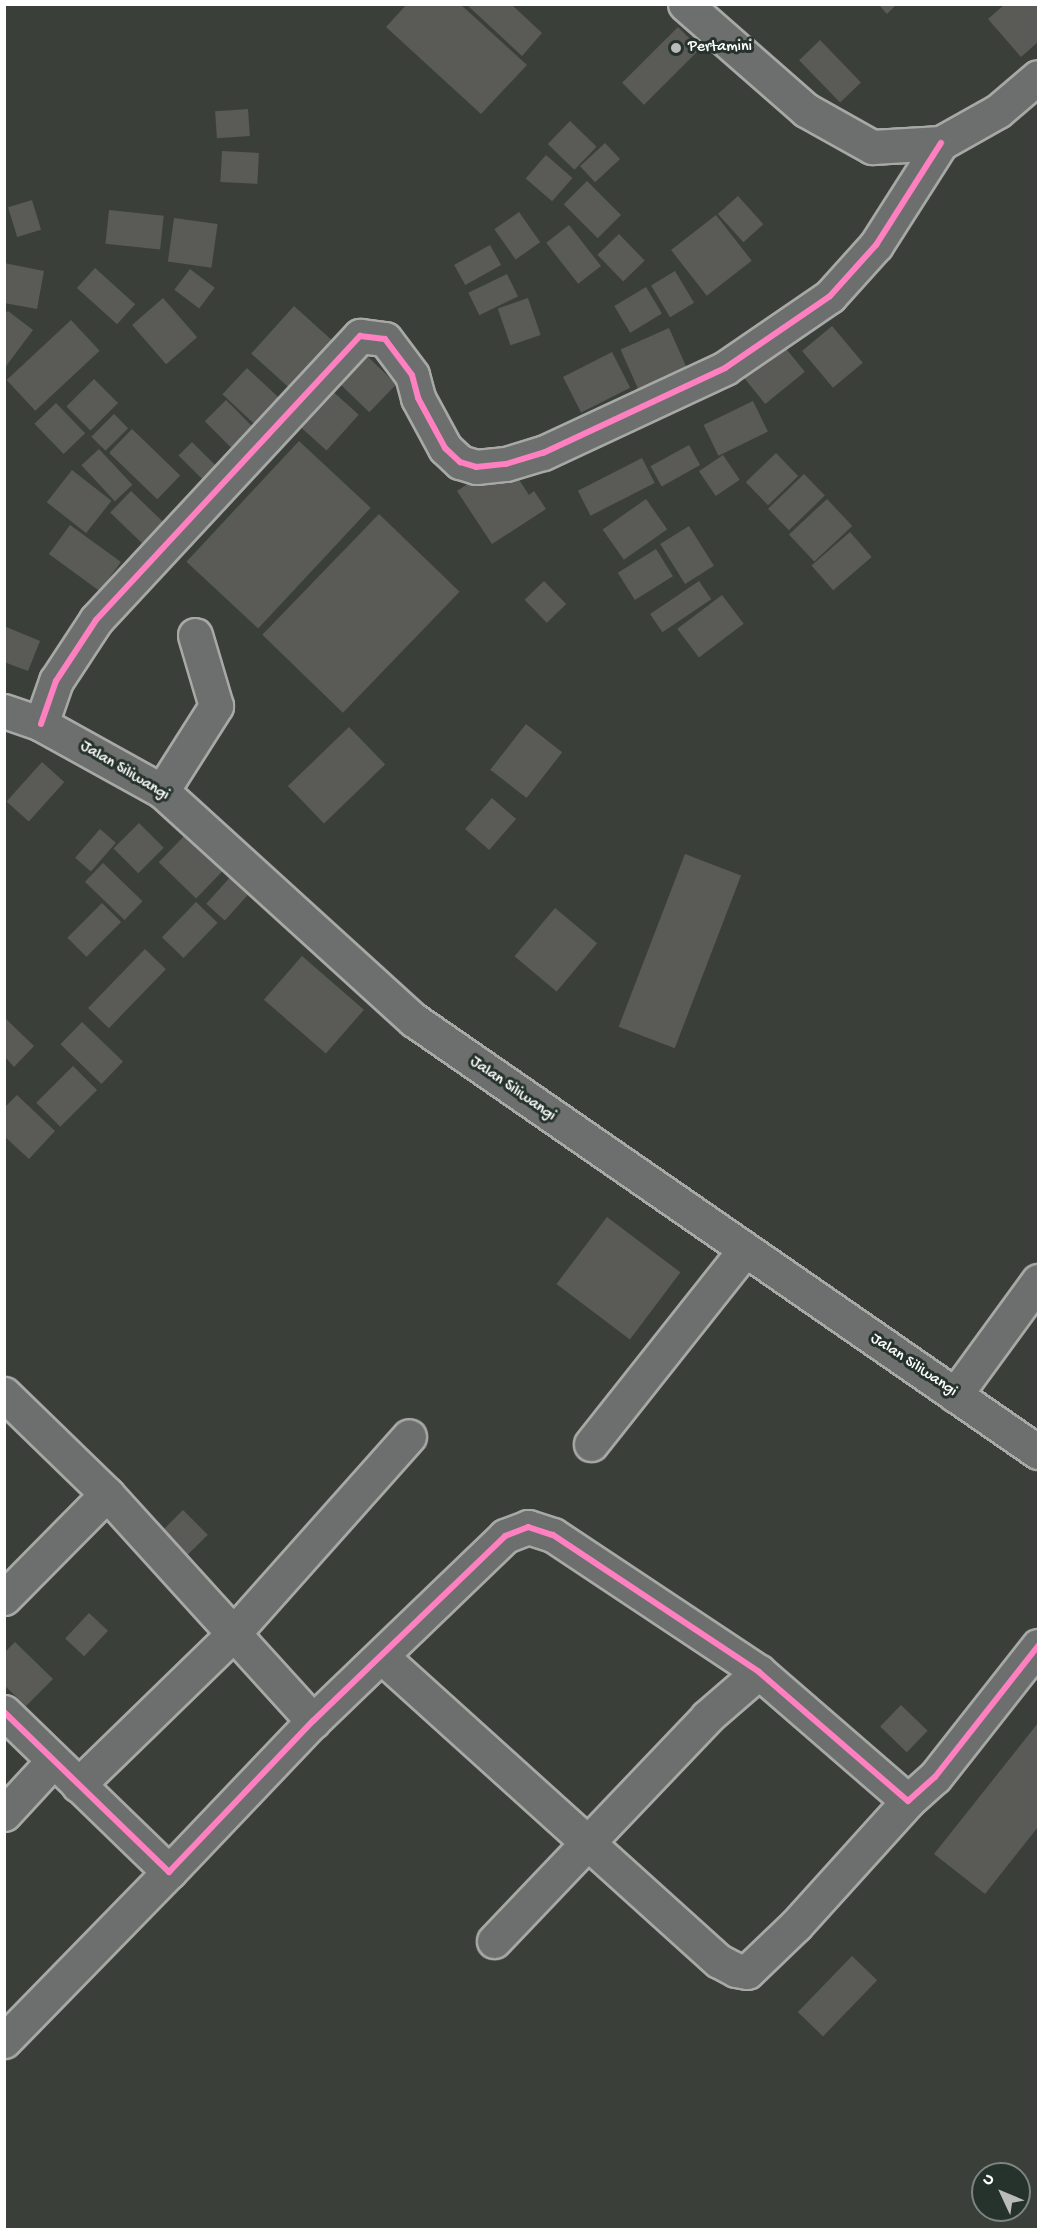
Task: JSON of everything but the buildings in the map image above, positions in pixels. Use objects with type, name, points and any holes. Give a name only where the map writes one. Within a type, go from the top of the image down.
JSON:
[{"type":"street","points":[[684,4],[830,127],[872,147],[941,143],[998,111],[1038,77]]},
{"type":"street","points":[[41,724],[56,681],[96,620],[360,336],[385,339],[412,375],[418,398],[446,448],[460,462],[476,467],[506,464],[543,453],[725,368],[830,297],[876,245],[941,143]]},
{"type":"street","points":[[162,791],[216,706],[195,635]]},
{"type":"street","name":"Jalan Siliwangi","points":[[4,711],[41,724],[162,791],[414,1020],[744,1251],[1038,1452]]},
{"type":"street","points":[[591,1444],[744,1251]]},
{"type":"street","points":[[955,1395],[1038,1281]]},
{"type":"street","points":[[4,1394],[107,1494],[232,1635],[313,1721]]},
{"type":"street","points":[[78,1785],[232,1635],[409,1436]]},
{"type":"street","points":[[4,1598],[107,1494]]},
{"type":"street","points":[[4,2041],[313,1721],[506,1536],[528,1527],[553,1535],[759,1672],[908,1801]]},
{"type":"street","points":[[381,1656],[719,1961],[747,1972],[908,1801],[935,1777],[1038,1646]]},
{"type":"street","points":[[494,1941],[707,1717],[759,1672]]},
{"type":"street","points":[[4,1712],[52,1762],[169,1872]]},
{"type":"street","points":[[4,1814],[52,1762]]},
{"type":"cycle path","points":[[41,724],[56,681],[96,620],[360,336],[385,339],[412,375],[418,398],[445,448],[460,462],[476,467],[506,464],[543,453],[725,368],[830,296],[876,245],[941,143]]},
{"type":"cycle path","points":[[4,1712],[169,1872],[313,1721],[505,1536],[528,1527],[553,1535],[759,1672],[908,1801],[935,1777],[1038,1646]]},
{"type":"place","name":"Pertamini","points":[[676,48]]}]
